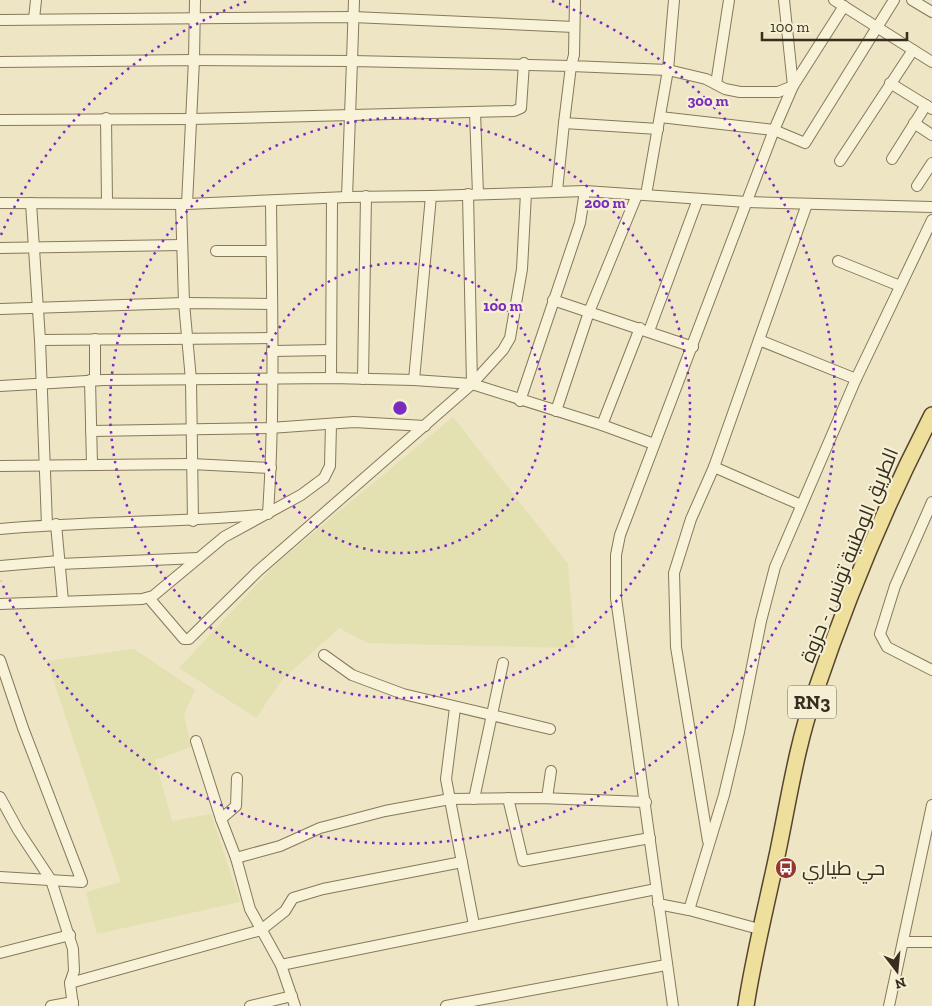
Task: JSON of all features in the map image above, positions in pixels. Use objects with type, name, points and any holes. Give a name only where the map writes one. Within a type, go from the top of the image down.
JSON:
[{"type":"main road","name":"الطريق الوطنية تونس - حزوة","points":[[746,1006],[759,929],[795,766],[814,694],[863,564],[894,492],[932,415]]},
{"type":"street","points":[[34,19],[36,0]]},
{"type":"street","points":[[193,521],[191,380],[184,303],[182,245],[191,119],[195,0]]},
{"type":"street","points":[[347,197],[352,116],[354,0]]},
{"type":"street","points":[[557,191],[571,66],[574,55],[575,0]]},
{"type":"street","points":[[556,412],[589,312],[641,195],[658,129],[668,70],[674,0]]},
{"type":"street","points":[[716,84],[729,0]]},
{"type":"street","points":[[784,0],[794,86]]},
{"type":"street","points":[[834,0],[932,62]]},
{"type":"street","points":[[660,116],[774,130],[806,142],[894,0]]},
{"type":"street","points":[[912,0],[932,12]]},
{"type":"street","points":[[673,1006],[616,598],[616,555],[620,535],[774,130],[794,86],[844,6]]},
{"type":"street","points":[[0,20],[353,17],[574,26]]},
{"type":"street","points":[[840,161],[913,50]]},
{"type":"street","points":[[0,62],[194,60],[524,63],[668,70],[706,79],[733,91],[778,92],[794,86]]},
{"type":"street","points":[[0,120],[352,116],[520,110],[524,63]]},
{"type":"street","points":[[890,83],[929,107],[914,123],[892,159]]},
{"type":"street","points":[[472,384],[475,112]]},
{"type":"street","points":[[106,118],[107,203]]},
{"type":"street","points":[[564,123],[658,129]]},
{"type":"street","points":[[914,123],[932,135]]},
{"type":"street","points":[[917,186],[932,163]]},
{"type":"street","points":[[520,401],[580,223],[585,191]]},
{"type":"street","points":[[0,203],[184,204],[271,202],[366,196],[585,191],[747,202],[932,208]]},
{"type":"street","points":[[149,598],[184,639],[189,639],[258,571],[472,384],[503,350],[510,338],[522,269],[526,193]]},
{"type":"street","points":[[363,378],[366,196]]},
{"type":"street","points":[[414,380],[431,196]]},
{"type":"street","points":[[331,378],[332,198]]},
{"type":"street","points":[[602,425],[644,330],[698,199]]},
{"type":"street","points":[[268,514],[271,468],[272,380],[271,202]]},
{"type":"street","points":[[31,203],[46,465],[51,524],[60,563],[63,601]]},
{"type":"street","points":[[709,845],[676,647],[673,585],[677,558],[691,519],[714,467],[807,204]]},
{"type":"street","points":[[689,910],[740,732],[761,621],[775,567],[856,379],[932,220]]},
{"type":"street","points":[[0,248],[182,245]]},
{"type":"street","points":[[216,251],[271,251]]},
{"type":"street","points":[[838,261],[900,286]]},
{"type":"street","points":[[553,300],[693,347]]},
{"type":"street","points":[[0,309],[38,306],[184,303],[272,304]]},
{"type":"street","points":[[40,340],[272,338]]},
{"type":"street","points":[[92,465],[91,431],[95,339]]},
{"type":"street","points":[[759,340],[856,379]]},
{"type":"street","points":[[272,351],[331,350]]},
{"type":"street","points":[[0,386],[93,380],[272,380],[331,378],[414,380],[472,384],[520,401],[602,425],[654,444]]},
{"type":"street","points":[[91,431],[270,428],[354,422],[425,426]]},
{"type":"street","points":[[0,604],[149,598],[161,591],[198,558],[234,531],[301,495],[324,478],[329,471],[331,424]]},
{"type":"street","points":[[0,466],[191,464],[271,468]]},
{"type":"street","points":[[714,467],[801,504]]},
{"type":"street","points":[[932,502],[895,586],[880,634],[887,647],[932,670]]},
{"type":"street","points":[[0,529],[51,524],[193,521],[268,514]]},
{"type":"street","points":[[0,566],[198,558]]},
{"type":"street","points":[[324,655],[352,675],[371,683],[455,708],[550,729]]},
{"type":"street","points":[[0,660],[23,728],[82,882],[0,878]]},
{"type":"street","points":[[474,799],[490,716],[503,663]]},
{"type":"street","points":[[455,708],[447,757],[446,779],[474,925]]},
{"type":"street","points":[[196,741],[221,820],[236,858],[250,909],[281,965],[293,1001],[250,1006]]},
{"type":"street","points":[[547,798],[551,772]]},
{"type":"street","points":[[221,820],[234,811],[236,806],[237,778]]},
{"type":"street","points":[[0,797],[18,830],[52,880],[70,935],[74,959],[74,972],[70,982],[73,1004],[51,1006]]},
{"type":"street","points":[[508,798],[523,861],[650,838]]},
{"type":"street","points":[[236,858],[280,846],[320,828],[384,812],[450,799],[547,798],[646,802]]},
{"type":"street","points":[[889,1006],[932,805]]},
{"type":"street","points":[[70,982],[261,930],[281,914],[293,898],[323,889],[462,862]]},
{"type":"street","points":[[281,965],[656,889]]},
{"type":"street","points":[[658,904],[689,910],[759,929]]},
{"type":"street","points":[[0,953],[70,935]]},
{"type":"street","points":[[903,942],[932,942]]},
{"type":"street","points":[[446,1006],[666,965]]},
{"type":"shaded area","points":[[453,417],[568,564],[575,648],[367,643],[339,628],[282,680],[256,718],[179,668],[278,562]]},
{"type":"shaded area","points":[[134,649],[195,690],[184,714],[191,747],[155,760],[172,821],[211,814],[240,902],[97,934],[86,892],[121,882],[47,661]]},
{"type":"place","name":"حي طياري","points":[[786,868]]}]
